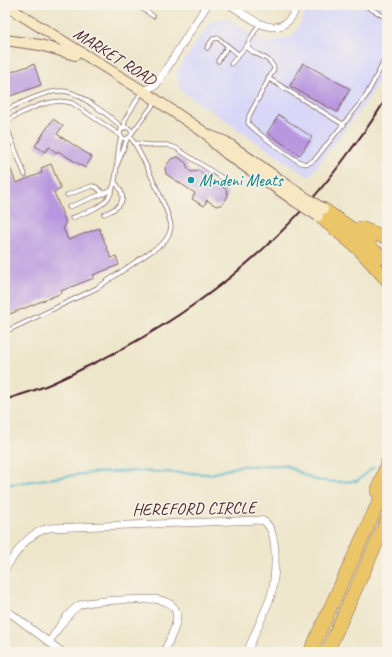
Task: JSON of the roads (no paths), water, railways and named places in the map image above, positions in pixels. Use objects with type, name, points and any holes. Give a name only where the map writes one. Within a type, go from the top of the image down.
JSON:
[{"type":"highway","points":[[323,214],[387,238]]},
{"type":"highway","points":[[323,214],[387,252]]},
{"type":"highway","points":[[323,214],[387,259]]},
{"type":"highway","points":[[323,214],[359,249],[387,280]]},
{"type":"highway","points":[[323,623],[358,541],[387,463]]},
{"type":"highway","points":[[310,652],[387,484]]},
{"type":"highway","points":[[327,652],[387,520]]},
{"type":"street","name":"MARKET ROAD","points":[[5,5],[142,91],[208,135],[226,142],[298,197],[323,214]]},
{"type":"street","points":[[156,101],[156,85],[207,5]]},
{"type":"street","points":[[230,5],[268,27],[283,26],[290,20],[298,5]]},
{"type":"street","points":[[5,40],[25,42],[52,48],[94,62]]},
{"type":"street","points":[[142,91],[156,85]]},
{"type":"street","name":"HEREFORD CIRCLE","points":[[5,569],[24,543],[40,530],[49,528],[261,520],[266,523],[273,538],[273,590],[247,652]]},
{"type":"street","points":[[49,642],[70,614],[79,605],[93,602],[154,599],[163,600],[170,603],[174,607],[177,614],[176,625],[164,652]]},
{"type":"street","points":[[5,609],[62,652]]},
{"type":"lane","points":[[137,5],[153,16]]},
{"type":"lane","points":[[364,5],[387,18]]},
{"type":"lane","points":[[231,64],[248,44],[260,23]]},
{"type":"lane","points":[[207,48],[215,38],[221,40],[239,55]]},
{"type":"lane","points":[[248,44],[248,48],[251,51],[271,62],[274,69],[249,116],[248,123],[292,158],[303,163],[312,162],[344,125],[366,96],[387,56]]},
{"type":"lane","points":[[218,61],[228,46]]},
{"type":"lane","points":[[268,78],[344,125]]},
{"type":"lane","points":[[5,110],[43,94],[58,91],[75,94],[110,116],[123,128],[128,128],[130,136],[146,163],[170,220],[170,232],[162,244],[98,288],[5,332]]},
{"type":"lane","points":[[72,218],[106,202],[115,182],[121,136],[120,131],[142,91]]},
{"type":"lane","points":[[25,175],[5,122],[54,101],[67,102],[84,110],[121,136],[130,136]]},
{"type":"lane","points":[[118,164],[130,136],[156,101]]},
{"type":"lane","points":[[84,110],[89,103]]},
{"type":"lane","points":[[135,143],[167,145],[176,148],[227,181]]},
{"type":"lane","points":[[104,214],[116,209],[122,202],[122,193],[115,182]]},
{"type":"lane","points":[[67,195],[92,186],[96,187],[104,194]]},
{"type":"lane","points":[[69,207],[112,190]]},
{"type":"waterway","points":[[5,485],[90,473],[136,471],[211,474],[240,466],[285,465],[314,480],[336,482],[357,481],[374,467]]},
{"type":"railway","points":[[5,400],[52,383],[123,349],[160,327],[231,277],[295,218],[323,186],[370,124],[387,96]]},
{"type":"place","name":"Mndeni Meats","points":[[191,180]]}]
